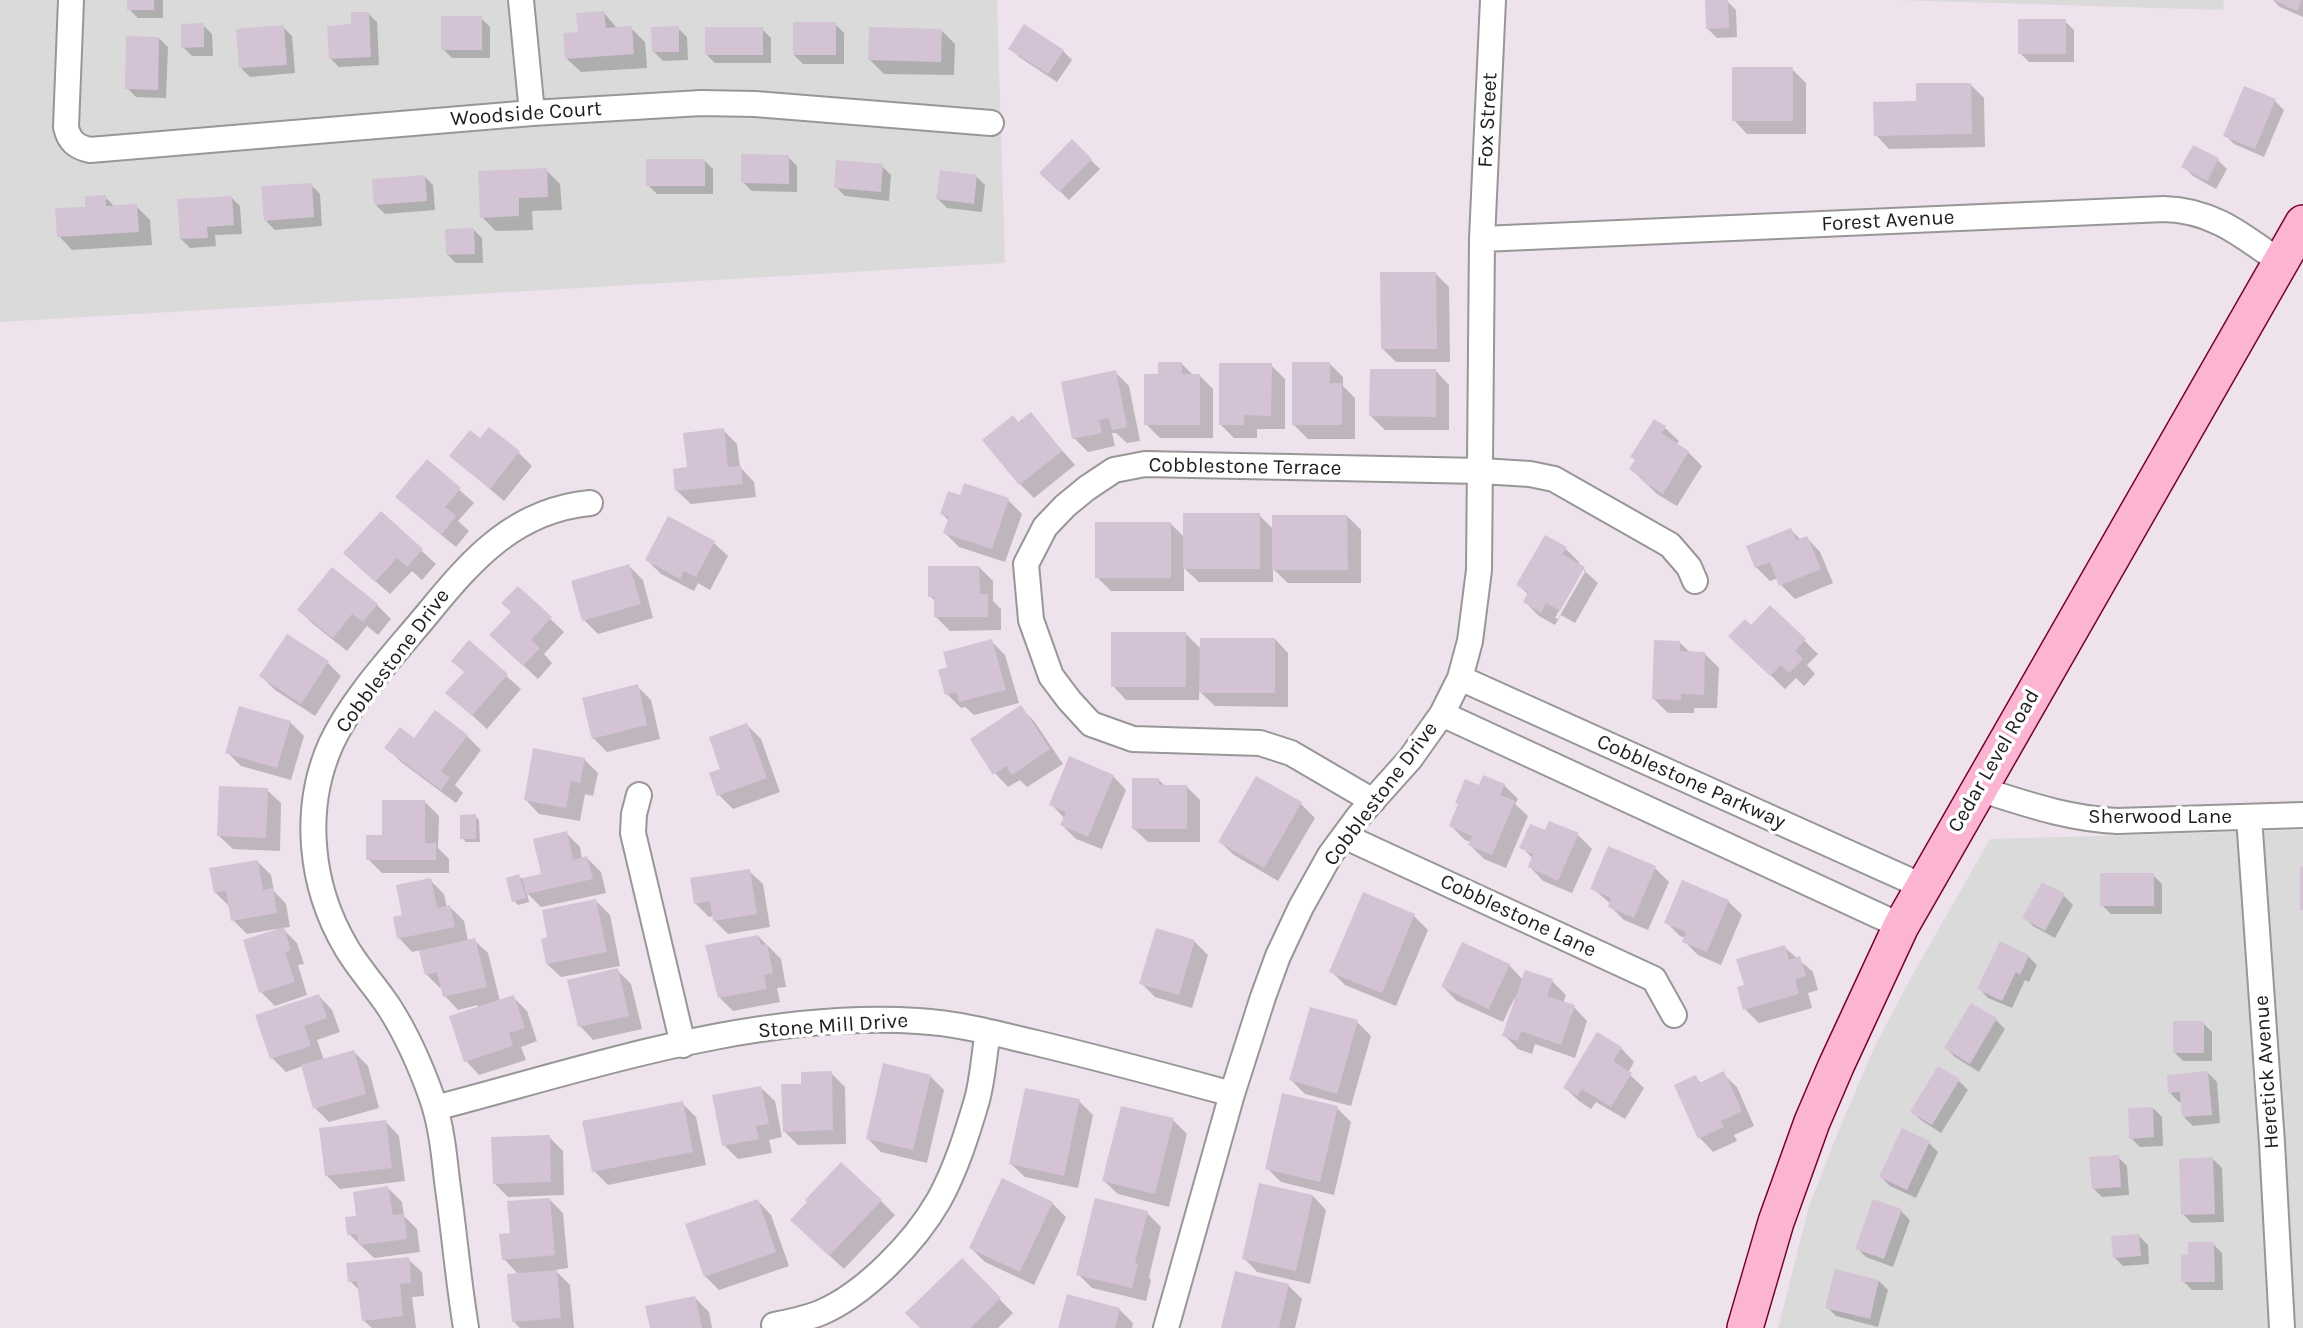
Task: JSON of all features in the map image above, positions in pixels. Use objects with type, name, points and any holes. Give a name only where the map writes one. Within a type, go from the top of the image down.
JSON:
[{"type":"main road","name":"Cedar Level Road","points":[[1745,1328],[1776,1222],[1812,1122],[1901,926],[2303,223]]},
{"type":"street","name":"Woodside Court","points":[[71,0],[66,127],[75,144],[90,150],[532,113],[701,103],[755,104],[990,123]]},
{"type":"street","points":[[521,0],[532,113]]},
{"type":"street","name":"Fox Street","points":[[1482,239],[1493,0]]},
{"type":"street","name":"Forest Avenue","points":[[1482,239],[2185,209],[2225,225],[2280,262]]},
{"type":"street","name":"Cobblestone Drive","points":[[1166,1328],[1232,1094],[1262,997],[1278,956],[1301,907],[1331,855],[1410,759],[1442,714],[1460,678],[1470,641],[1477,597],[1481,471],[1482,239]]},
{"type":"street","name":"Cobblestone Terrace","points":[[1373,801],[1292,753],[1260,743],[1132,739],[1091,724],[1051,676],[1031,620],[1026,564],[1045,527],[1065,506],[1114,470],[1145,464],[1530,474],[1554,480],[1670,545],[1689,567],[1695,581]]},
{"type":"street","name":"Cobblestone Drive","points":[[466,1328],[442,1140],[435,1108],[411,1045],[390,1008],[347,949],[334,924],[315,864],[314,811],[320,777],[331,744],[350,711],[460,574],[487,548],[517,526],[536,517],[590,503]]},
{"type":"street","name":"Cobblestone Parkway","points":[[1460,678],[1922,886]]},
{"type":"street","name":"Cobblestone Parkway","points":[[1442,714],[1901,926]]},
{"type":"street","name":"Sherwood Lane","points":[[1979,789],[2055,813],[2092,819],[2117,821],[2303,815]]},
{"type":"street","points":[[639,795],[633,834],[683,1045]]},
{"type":"street","name":"Heretick Avenue","points":[[2249,817],[2282,1328]]},
{"type":"street","name":"Cobblestone Lane","points":[[1344,836],[1654,979],[1674,1015]]},
{"type":"street","name":"Stone Mill Drive","points":[[435,1108],[736,1033],[872,1020],[920,1021],[988,1032],[1108,1060],[1232,1094]]},
{"type":"street","points":[[774,1325],[822,1312],[845,1299],[891,1260],[925,1221],[939,1199],[962,1149],[978,1097],[988,1032]]},
{"type":"shaded area","points":[[0,0],[997,0],[1005,263],[0,322]]},
{"type":"shaded area","points":[[1897,0],[2224,0],[2223,10]]},
{"type":"shaded area","points":[[2303,830],[2303,1328],[1778,1328],[1809,1206],[1874,1048],[1990,839]]},
{"type":"building","points":[[127,0],[154,0],[154,10],[127,10]]},
{"type":"building","points":[[1705,0],[1728,0],[1729,28],[1706,29]]},
{"type":"building","points":[[2273,0],[2302,0],[2297,11]]},
{"type":"building","points":[[604,11],[606,28],[632,26],[634,54],[565,59],[563,33],[578,32],[576,13]]},
{"type":"building","points":[[351,12],[369,12],[371,57],[329,59],[327,26],[351,24]]},
{"type":"building","points":[[441,16],[482,16],[482,50],[441,50]]},
{"type":"building","points":[[2018,19],[2066,19],[2066,54],[2018,54]]},
{"type":"building","points":[[793,22],[836,22],[836,55],[793,55]]},
{"type":"building","points":[[204,23],[204,47],[181,48],[181,24]]},
{"type":"building","points":[[1024,24],[1064,50],[1048,74],[1008,49]]},
{"type":"building","points":[[284,25],[287,65],[239,68],[236,29]]},
{"type":"building","points":[[679,26],[679,52],[652,52],[651,27]]},
{"type":"building","points":[[705,27],[763,27],[763,55],[705,55]]},
{"type":"building","points":[[869,27],[942,29],[941,62],[868,60]]},
{"type":"building","points":[[126,36],[159,37],[158,90],[125,89]]},
{"type":"building","points":[[1732,67],[1793,67],[1793,121],[1732,121]]},
{"type":"building","points":[[1916,83],[1971,83],[1972,134],[1874,136],[1873,102],[1916,101]]},
{"type":"building","points":[[2244,86],[2276,99],[2255,149],[2223,136]]},
{"type":"building","points":[[1072,139],[1092,159],[1059,192],[1039,173]]},
{"type":"building","points":[[2193,145],[2219,158],[2207,181],[2181,167]]},
{"type":"building","points":[[741,154],[789,155],[789,184],[741,183]]},
{"type":"building","points":[[646,159],[705,159],[705,186],[646,186]]},
{"type":"building","points":[[836,160],[883,164],[881,192],[834,188]]},
{"type":"building","points":[[547,168],[548,197],[519,198],[519,216],[480,218],[478,171]]},
{"type":"building","points":[[940,170],[977,175],[974,204],[936,199]]},
{"type":"building","points":[[425,175],[427,201],[374,205],[372,179]]},
{"type":"building","points":[[312,183],[314,217],[264,221],[261,186]]},
{"type":"building","points":[[106,195],[106,206],[137,204],[139,232],[57,237],[55,208],[85,207],[85,196]]},
{"type":"building","points":[[232,196],[234,225],[207,227],[208,238],[180,239],[177,199]]},
{"type":"building","points":[[474,228],[475,254],[446,255],[445,229]]},
{"type":"building","points":[[1380,272],[1436,272],[1437,349],[1381,349]]},
{"type":"building","points":[[1158,362],[1182,362],[1182,374],[1200,374],[1200,425],[1144,425],[1144,374],[1158,374]]},
{"type":"building","points":[[1292,362],[1330,362],[1330,383],[1342,383],[1342,425],[1292,425]]},
{"type":"building","points":[[1219,363],[1272,363],[1271,416],[1244,415],[1244,425],[1219,425]]},
{"type":"building","points":[[1370,369],[1436,369],[1436,417],[1369,416]]},
{"type":"building","points":[[1116,370],[1127,427],[1112,430],[1109,418],[1099,420],[1102,433],[1072,439],[1061,382]]},
{"type":"building","points":[[1031,412],[1062,451],[1019,485],[982,440],[1013,415],[1018,422]]},
{"type":"building","points":[[1654,419],[1666,426],[1661,433],[1689,451],[1663,494],[1629,469],[1635,460],[1630,457]]},
{"type":"building","points":[[489,427],[520,451],[490,489],[449,456],[470,430],[480,438]]},
{"type":"building","points":[[724,428],[728,467],[741,466],[743,484],[675,491],[673,469],[687,467],[683,433]]},
{"type":"building","points":[[427,459],[461,488],[445,507],[456,516],[441,535],[395,497]]},
{"type":"building","points":[[964,483],[1009,498],[992,549],[943,533],[949,517],[940,514],[948,491],[960,495]]},
{"type":"building","points":[[381,511],[423,549],[407,567],[397,558],[375,582],[343,553]]},
{"type":"building","points":[[1183,513],[1260,513],[1260,569],[1183,569]]},
{"type":"building","points":[[1272,515],[1347,515],[1348,570],[1272,570]]},
{"type":"building","points":[[668,516],[715,541],[696,577],[684,571],[680,579],[645,560]]},
{"type":"building","points":[[1095,522],[1171,522],[1171,578],[1095,578]]},
{"type":"building","points":[[1791,528],[1796,540],[1807,536],[1821,569],[1779,586],[1770,562],[1755,568],[1746,546]]},
{"type":"building","points":[[1545,535],[1567,547],[1562,554],[1585,567],[1560,611],[1546,603],[1541,613],[1523,602],[1528,592],[1516,585]]},
{"type":"building","points":[[629,564],[641,604],[582,621],[571,581]]},
{"type":"building","points":[[928,566],[979,566],[980,594],[988,594],[988,617],[934,617],[934,597],[928,597]]},
{"type":"building","points":[[332,567],[378,604],[363,622],[352,614],[333,638],[297,610]]},
{"type":"building","points":[[518,586],[552,617],[531,640],[540,648],[523,666],[489,635],[511,612],[501,603]]},
{"type":"building","points":[[1770,605],[1806,639],[1795,651],[1803,659],[1789,673],[1781,665],[1770,676],[1728,636],[1745,619],[1751,625]]},
{"type":"building","points":[[1111,632],[1186,632],[1186,687],[1111,687]]},
{"type":"building","points":[[287,634],[329,661],[301,704],[259,676]]},
{"type":"building","points":[[1200,638],[1275,638],[1275,693],[1199,693]]},
{"type":"building","points":[[992,639],[1006,690],[959,702],[956,692],[945,695],[938,670],[947,667],[943,652]]},
{"type":"building","points":[[469,640],[508,674],[472,716],[445,693],[464,672],[451,661]]},
{"type":"building","points":[[1654,640],[1680,641],[1680,651],[1705,652],[1704,695],[1681,694],[1681,700],[1652,699]]},
{"type":"building","points":[[638,684],[647,725],[592,739],[582,698]]},
{"type":"building","points":[[1021,705],[1050,749],[1012,775],[1006,766],[993,775],[970,739]]},
{"type":"building","points":[[239,706],[291,721],[277,768],[225,753]]},
{"type":"building","points":[[435,710],[468,735],[441,771],[450,778],[441,790],[384,748],[400,727],[414,738]]},
{"type":"building","points":[[747,723],[767,778],[717,796],[709,773],[720,769],[709,737]]},
{"type":"building","points":[[533,748],[585,758],[580,783],[571,781],[566,808],[524,800]]},
{"type":"building","points":[[1069,756],[1114,775],[1088,837],[1060,825],[1066,812],[1049,805]]},
{"type":"building","points":[[1483,775],[1505,784],[1500,795],[1515,801],[1492,855],[1468,845],[1472,836],[1449,826],[1465,779],[1479,785]]},
{"type":"building","points":[[1256,776],[1302,802],[1264,868],[1218,842]]},
{"type":"building","points":[[1132,778],[1159,778],[1159,785],[1187,785],[1187,829],[1132,829]]},
{"type":"building","points":[[219,786],[268,788],[266,838],[217,836]]},
{"type":"building","points":[[382,800],[425,800],[425,843],[436,843],[436,860],[366,860],[366,835],[382,835]]},
{"type":"building","points":[[476,814],[476,839],[460,839],[460,815]]},
{"type":"building","points":[[1549,821],[1579,833],[1558,881],[1528,867],[1533,854],[1519,848],[1530,824],[1545,830]]},
{"type":"building","points":[[567,831],[573,860],[587,856],[593,879],[526,894],[522,878],[541,874],[533,839]]},
{"type":"building","points":[[1608,846],[1656,866],[1634,918],[1608,907],[1611,898],[1590,889]]},
{"type":"building","points":[[258,860],[263,890],[273,888],[277,913],[231,921],[226,891],[214,893],[209,868]]},
{"type":"building","points":[[2300,867],[2303,867],[2303,910],[2300,910]]},
{"type":"building","points":[[750,869],[757,914],[713,921],[710,901],[694,904],[690,878]]},
{"type":"building","points":[[2100,873],[2154,873],[2154,906],[2100,906]]},
{"type":"building","points":[[519,874],[526,898],[512,902],[506,878]]},
{"type":"building","points":[[431,878],[437,908],[450,905],[455,927],[397,939],[393,917],[402,915],[396,885]]},
{"type":"building","points":[[1682,880],[1729,900],[1707,952],[1682,942],[1686,932],[1664,923]]},
{"type":"building","points":[[2042,882],[2065,894],[2045,931],[2022,918]]},
{"type":"building","points":[[1363,892],[1415,914],[1382,993],[1329,972]]},
{"type":"building","points":[[596,899],[607,952],[546,964],[541,939],[547,937],[542,910]]},
{"type":"building","points":[[284,927],[291,950],[285,952],[295,982],[259,993],[243,940]]},
{"type":"building","points":[[1156,928],[1195,940],[1179,995],[1139,984]]},
{"type":"building","points":[[758,935],[761,945],[767,944],[773,973],[764,975],[767,989],[718,998],[705,945]]},
{"type":"building","points":[[475,938],[487,987],[443,997],[437,972],[425,975],[419,951]]},
{"type":"building","points":[[2000,941],[2029,955],[2020,975],[2016,972],[2002,1001],[1977,989]]},
{"type":"building","points":[[1462,942],[1510,964],[1489,1009],[1441,987]]},
{"type":"building","points":[[1785,945],[1789,960],[1800,956],[1806,976],[1795,979],[1799,994],[1743,1010],[1737,987],[1744,985],[1736,959]]},
{"type":"building","points":[[618,968],[629,1016],[578,1027],[567,980]]},
{"type":"building","points":[[1525,970],[1553,979],[1547,996],[1575,1005],[1561,1045],[1521,1031],[1518,1041],[1502,1036]]},
{"type":"building","points":[[319,994],[327,1018],[304,1026],[311,1046],[270,1059],[255,1015]]},
{"type":"building","points":[[514,995],[525,1028],[509,1033],[513,1046],[464,1062],[449,1016]]},
{"type":"building","points":[[1971,1003],[1997,1018],[1970,1064],[1944,1048]]},
{"type":"building","points":[[1310,1007],[1358,1020],[1337,1094],[1289,1080]]},
{"type":"building","points":[[2173,1021],[2204,1021],[2204,1053],[2173,1053]]},
{"type":"building","points":[[1597,1032],[1622,1047],[1613,1061],[1632,1073],[1611,1107],[1582,1089],[1577,1096],[1563,1088]]},
{"type":"building","points":[[354,1050],[366,1094],[313,1109],[301,1065]]},
{"type":"building","points":[[883,1063],[931,1075],[913,1150],[866,1139]]},
{"type":"building","points":[[1938,1066],[1960,1079],[1932,1125],[1910,1112]]},
{"type":"building","points":[[832,1071],[833,1130],[783,1132],[781,1084],[801,1084],[801,1072]]},
{"type":"building","points":[[1724,1071],[1742,1111],[1721,1121],[1724,1127],[1698,1139],[1674,1085],[1696,1075],[1699,1083]]},
{"type":"building","points":[[2208,1071],[2212,1115],[2182,1117],[2180,1092],[2168,1093],[2167,1075]]},
{"type":"building","points":[[761,1086],[769,1124],[756,1126],[759,1139],[722,1146],[712,1095]]},
{"type":"building","points":[[1025,1088],[1080,1099],[1064,1176],[1009,1164]]},
{"type":"building","points":[[1282,1093],[1338,1106],[1320,1182],[1265,1169]]},
{"type":"building","points":[[683,1101],[693,1152],[592,1172],[582,1121]]},
{"type":"building","points":[[1121,1106],[1174,1118],[1155,1194],[1102,1181]]},
{"type":"building","points":[[2153,1107],[2154,1137],[2129,1139],[2128,1108]]},
{"type":"building","points":[[386,1120],[392,1168],[325,1176],[319,1128]]},
{"type":"building","points":[[1902,1128],[1930,1141],[1907,1190],[1879,1177]]},
{"type":"building","points":[[550,1135],[551,1182],[493,1184],[491,1137]]},
{"type":"building","points":[[2119,1155],[2121,1187],[2092,1189],[2089,1157]]},
{"type":"building","points":[[2213,1157],[2215,1214],[2181,1215],[2179,1159]]},
{"type":"building","points":[[841,1162],[882,1200],[829,1256],[790,1220]]},
{"type":"building","points":[[1002,1178],[1053,1202],[1020,1272],[969,1248]]},
{"type":"building","points":[[1259,1183],[1313,1195],[1296,1271],[1242,1259]]},
{"type":"building","points":[[388,1186],[393,1215],[404,1214],[407,1239],[359,1245],[357,1234],[347,1235],[345,1217],[356,1216],[353,1192]]},
{"type":"building","points":[[550,1198],[555,1255],[502,1260],[499,1234],[510,1233],[507,1201]]},
{"type":"building","points":[[1095,1198],[1148,1211],[1135,1263],[1138,1264],[1132,1288],[1076,1275]]},
{"type":"building","points":[[758,1199],[776,1252],[704,1277],[685,1224]]},
{"type":"building","points":[[1873,1199],[1902,1209],[1884,1259],[1855,1249]]},
{"type":"building","points":[[2139,1234],[2141,1256],[2113,1258],[2111,1236]]},
{"type":"building","points":[[2188,1242],[2214,1242],[2215,1282],[2181,1282],[2181,1255],[2188,1254]]},
{"type":"building","points":[[409,1257],[411,1283],[400,1284],[403,1316],[362,1321],[357,1281],[348,1282],[346,1263]]},
{"type":"building","points":[[962,1258],[1001,1298],[970,1328],[920,1328],[905,1313]]},
{"type":"building","points":[[1835,1269],[1879,1280],[1870,1319],[1825,1308]]},
{"type":"building","points":[[557,1270],[561,1318],[512,1322],[507,1274]]},
{"type":"building","points":[[1235,1271],[1289,1284],[1279,1328],[1221,1328]]},
{"type":"building","points":[[1067,1294],[1120,1308],[1115,1328],[1058,1328]]},
{"type":"building","points":[[695,1296],[702,1328],[650,1328],[645,1306]]}]
